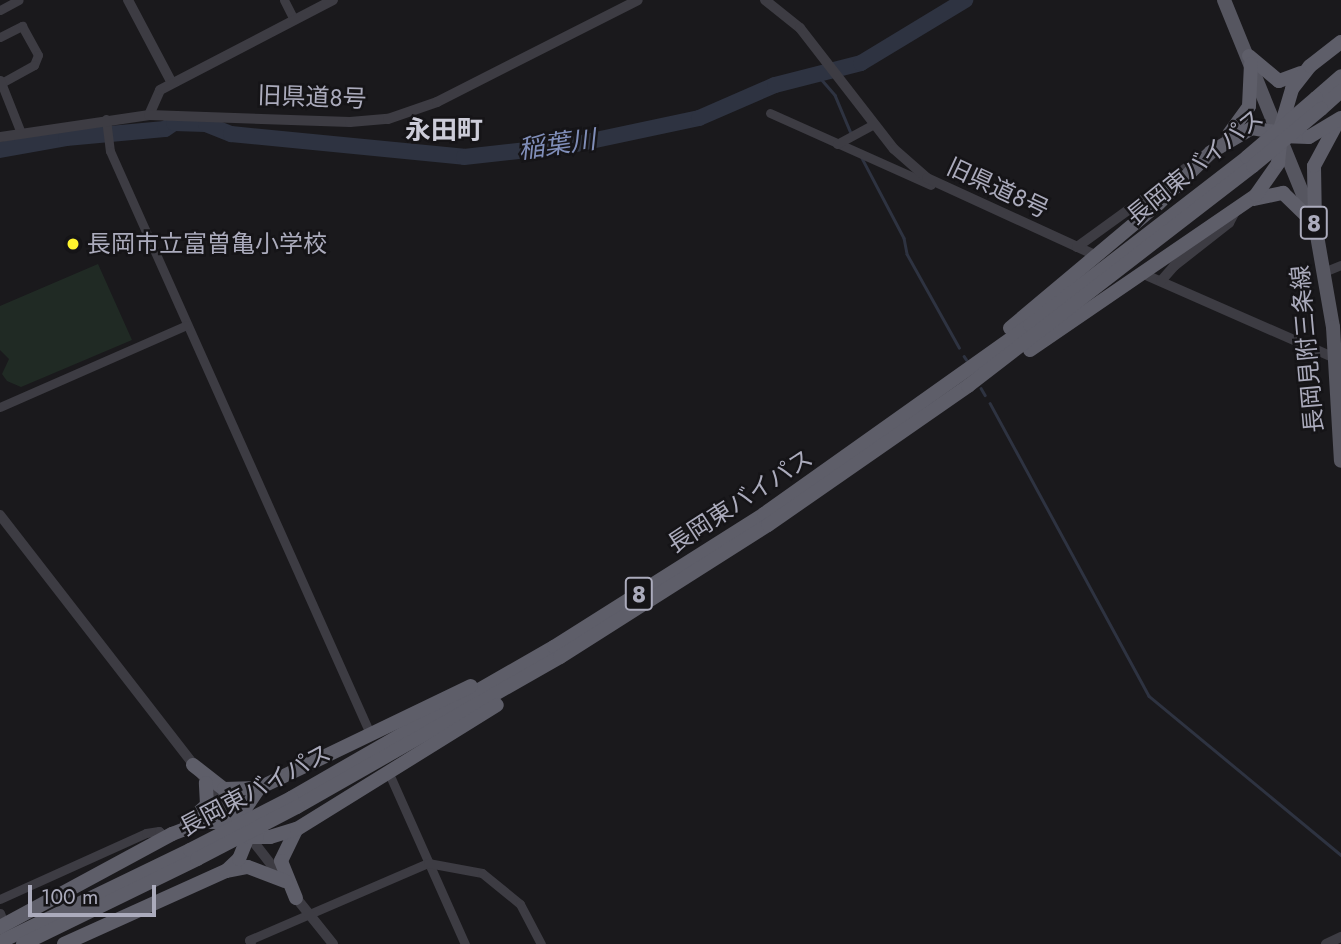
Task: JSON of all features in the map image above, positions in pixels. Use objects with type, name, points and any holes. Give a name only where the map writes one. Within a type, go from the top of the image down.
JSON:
[{"type":"highway","points":[[1249,60],[1279,81],[1287,82],[1341,42]]},
{"type":"highway","points":[[973,367],[993,342],[1158,204],[1209,154],[1248,106],[1249,60]]},
{"type":"highway","points":[[1241,207],[1271,177],[1282,153],[1280,134],[1292,89],[1310,66]]},
{"type":"highway","name":"長岡東バイパス","points":[[1318,104],[1341,76]]},
{"type":"highway","name":"長岡東バイパス","points":[[23,944],[446,725],[658,596],[969,386],[1318,104],[1341,91]]},
{"type":"highway","points":[[1209,154],[1252,128],[1309,136],[1340,119]]},
{"type":"highway","points":[[1315,224],[1314,166],[1340,119]]},
{"type":"highway","name":"長岡東バイパス","points":[[294,802],[677,571],[973,367],[1250,161]]},
{"type":"highway","points":[[969,386],[1013,362],[1241,207],[1269,193],[1283,193],[1298,204],[1315,224]]},
{"type":"highway","name":"8","points":[[259,788],[439,703],[677,571]]},
{"type":"highway","name":"8","points":[[248,837],[270,837],[297,829],[407,763],[658,596]]},
{"type":"highway","points":[[194,765],[206,779],[224,789],[259,788]]},
{"type":"highway","points":[[168,835],[204,810],[206,783]]},
{"type":"highway","points":[[1,919],[168,835],[204,822],[236,822],[259,788]]},
{"type":"highway","points":[[296,898],[282,855],[297,829]]},
{"type":"highway","points":[[226,871],[239,859],[248,837]]},
{"type":"highway","name":"長岡東バイパス","points":[[0,942],[194,855]]},
{"type":"highway","points":[[64,944],[226,871],[248,867],[285,881]]},
{"type":"main road","name":"長岡見附三条線","points":[[1224,0],[1315,224],[1337,329],[1341,461]]},
{"type":"street","points":[[0,10],[19,0]]},
{"type":"street","points":[[128,0],[172,83]]},
{"type":"street","points":[[284,0],[294,20]]},
{"type":"street","points":[[149,115],[155,94],[172,83],[333,0]]},
{"type":"street","name":"旧県道8号","points":[[0,137],[106,119],[149,115],[350,122],[388,119],[437,102],[638,0]]},
{"type":"street","name":"旧県道8号","points":[[765,0],[788,16],[874,124],[911,165],[956,195],[1093,254]]},
{"type":"street","points":[[0,37],[22,26],[38,55],[34,65],[1,82],[22,133]]},
{"type":"street","points":[[769,113],[956,195]]},
{"type":"street","points":[[106,119],[110,151],[369,731]]},
{"type":"street","points":[[836,144],[874,124]]},
{"type":"street","points":[[1077,247],[1194,160],[1209,154]]},
{"type":"street","points":[[1161,281],[1174,266],[1229,223],[1241,207]]},
{"type":"street","points":[[1326,271],[1341,265]]},
{"type":"street","points":[[1148,276],[1338,359]]},
{"type":"street","points":[[0,407],[187,324]]},
{"type":"street","points":[[0,515],[332,944]]},
{"type":"street","points":[[391,778],[465,944]]},
{"type":"street","points":[[0,899],[146,833],[159,831],[168,835]]},
{"type":"street","points":[[251,944],[249,940],[428,863],[482,873],[520,904],[541,944]]},
{"type":"street","points":[[1326,944],[1341,937]]},
{"type":"shaded area","points":[[98,264],[132,340],[21,387],[7,381],[2,374],[9,359],[0,350],[0,306]]},
{"type":"waterway","name":"稲葉川","points":[[0,150],[66,138],[165,129],[174,123],[206,124],[231,134],[464,157],[572,145],[699,118],[775,85],[861,63],[965,0]]},
{"type":"waterway","points":[[816,73],[835,95],[851,133]]},
{"type":"waterway","points":[[862,158],[904,238],[907,254],[959,347]]},
{"type":"waterway","points":[[981,388],[985,395]]},
{"type":"waterway","points":[[990,403],[1149,696],[1341,855]]},
{"type":"place","name":"長岡市立富曽亀小学校","points":[[73,244]]},
{"type":"district","name":"永田町","points":[[444,131]]}]
